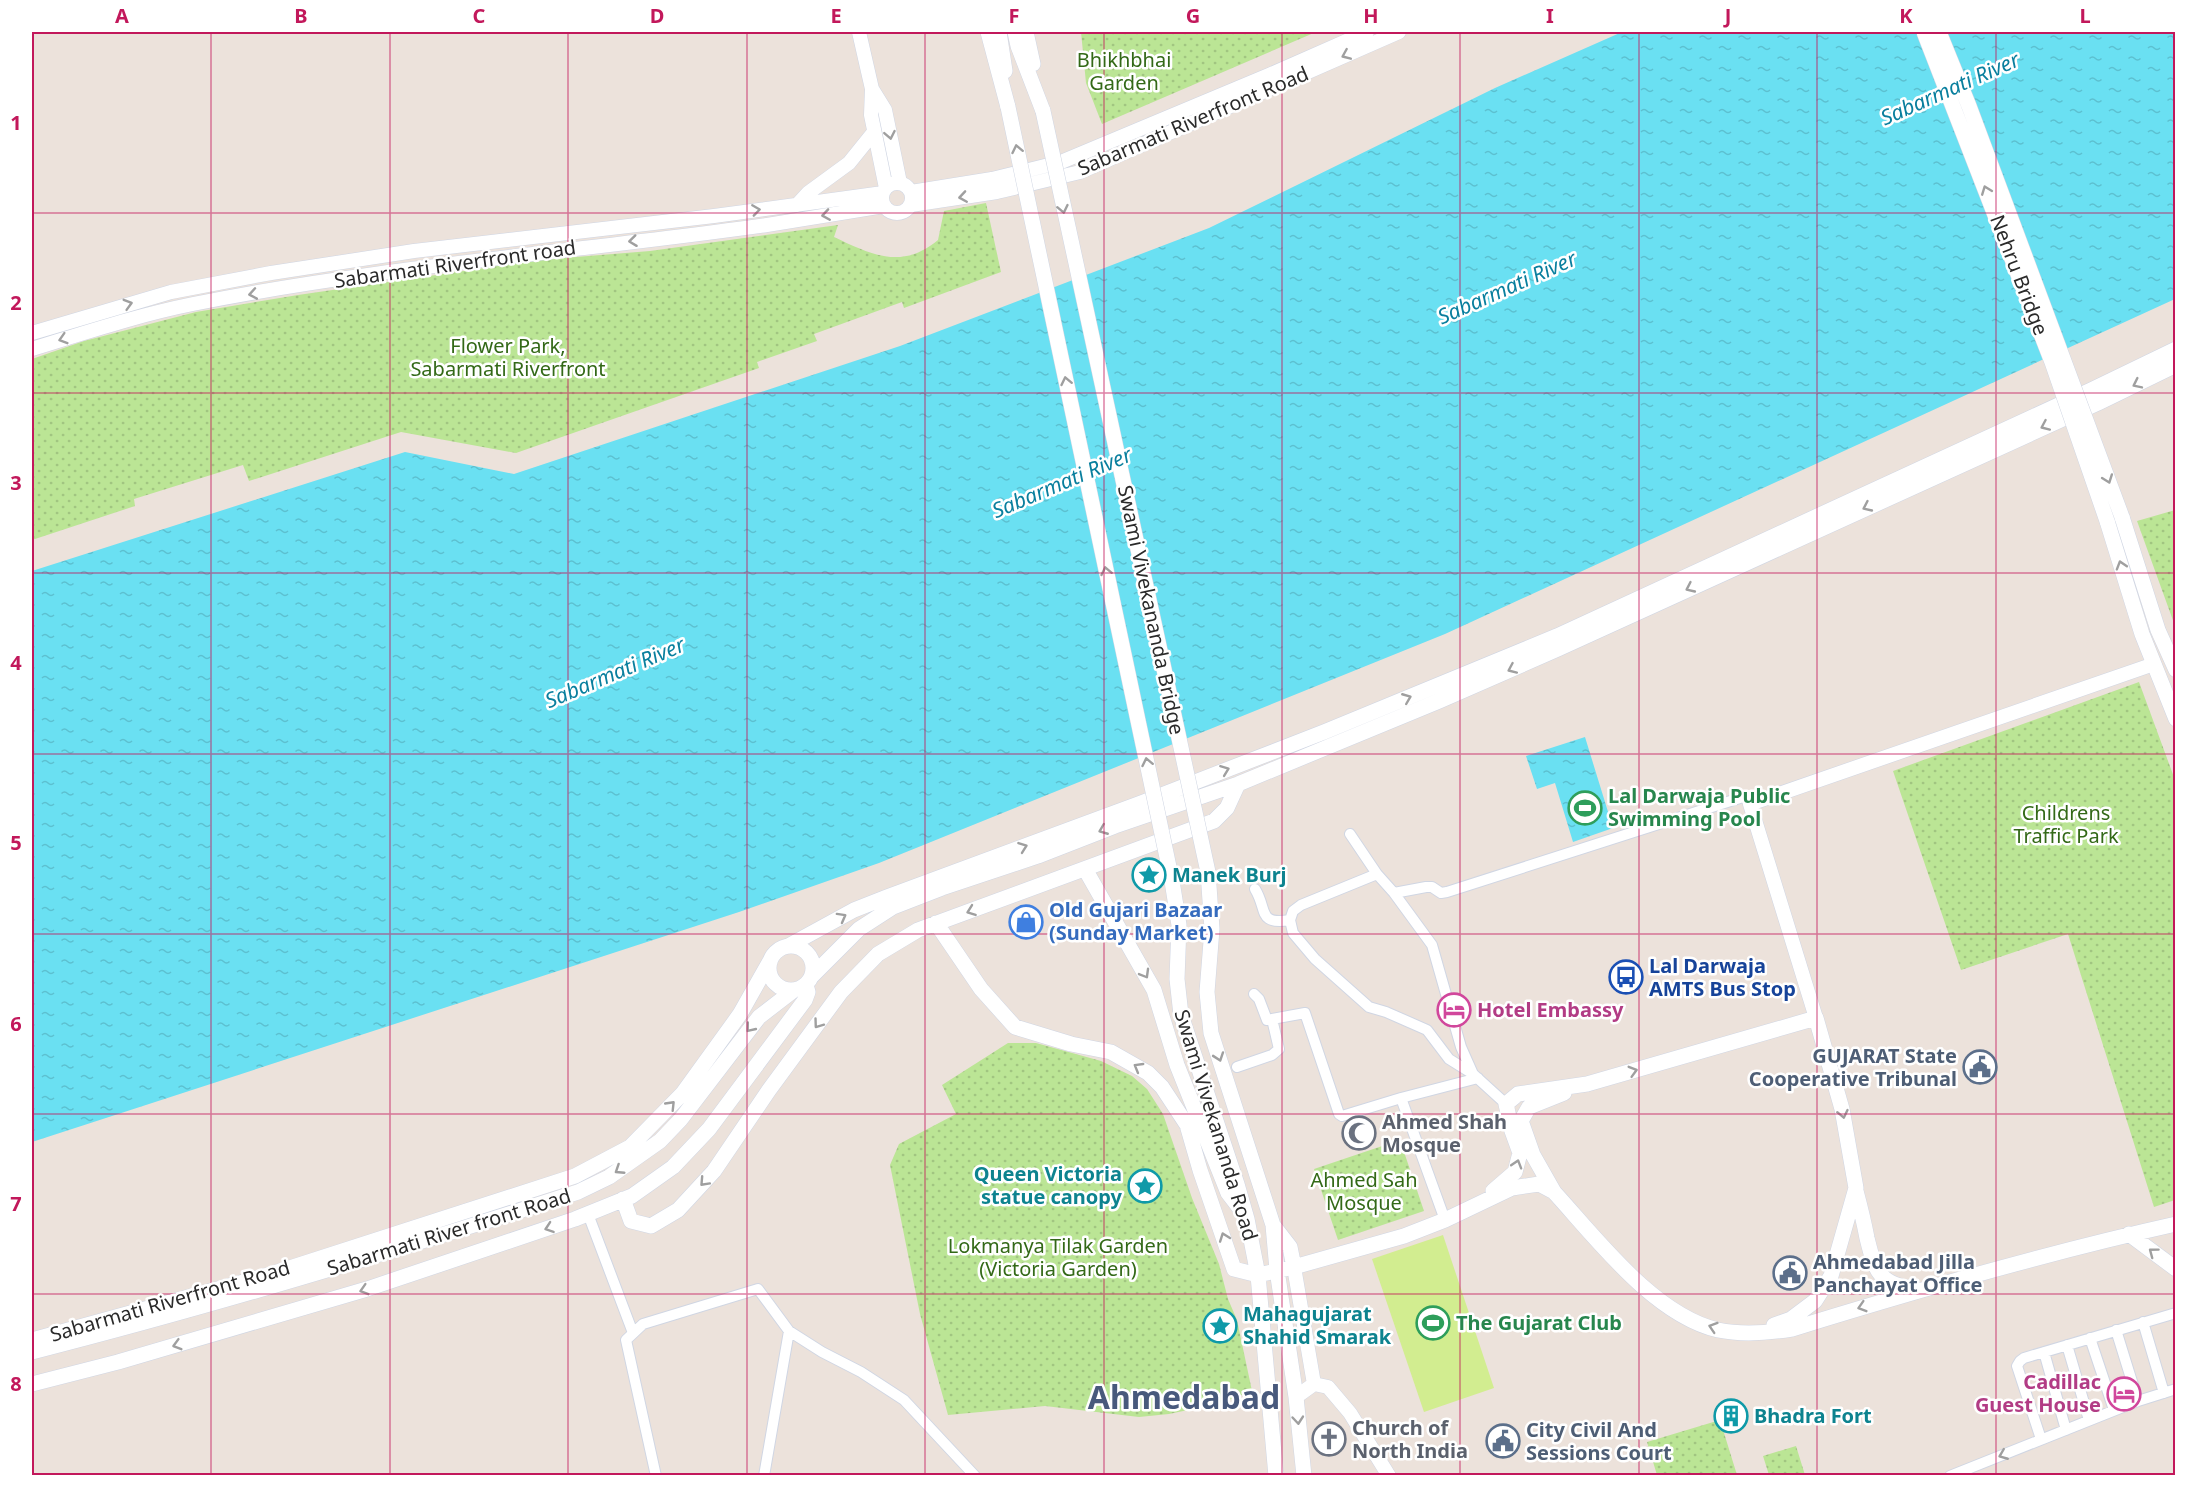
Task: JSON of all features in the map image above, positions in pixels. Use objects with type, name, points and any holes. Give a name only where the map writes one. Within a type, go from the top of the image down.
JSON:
[{"type":"main road","points":[[988,32],[1005,100]]},
{"type":"main road","points":[[999,32],[1005,75],[1005,100]]},
{"type":"main road","points":[[1015,32],[1018,46],[1033,74]]},
{"type":"main road","points":[[1026,32],[1033,74]]},
{"type":"main road","name":"Nehru Bridge","points":[[1924,32],[2114,519]]},
{"type":"main road","name":"Nehru Bridge","points":[[1939,32],[1973,117],[2114,519]]},
{"type":"main road","name":"Swami Vivekananda Bridge","points":[[1033,74],[1043,111],[1208,872],[1212,929],[1207,992],[1211,1033],[1273,1225]]},
{"type":"main road","name":"Swami Vivekananda Bridge","points":[[1005,100],[1172,881]]},
{"type":"main road","points":[[790,945],[801,947],[810,955],[814,965],[804,984],[783,989],[774,982],[769,972],[770,961],[778,950],[854,910],[1216,774],[1557,636],[2070,400],[2175,349]]},
{"type":"main road","name":"Sabarmati River front Road","points":[[32,1352],[144,1323],[304,1277],[578,1192],[609,1177],[660,1141],[681,1119],[759,1017],[804,984],[859,929],[893,907],[1238,784],[1439,701],[2098,403],[2175,365]]},
{"type":"main road","points":[[2114,519],[2142,634],[2175,719]]},
{"type":"main road","points":[[2114,519],[2175,670]]},
{"type":"main road","points":[[623,1199],[631,1221],[651,1226],[678,1210],[714,1171],[769,1090],[841,992],[878,954],[918,930],[1214,821],[1227,808],[1238,784]]},
{"type":"main road","points":[[1085,868],[1154,990],[1174,1055],[1228,1193],[1247,1219]]},
{"type":"main road","name":"Swami Vivekananda Road","points":[[1172,881],[1179,925],[1177,980],[1181,1015],[1247,1219],[1258,1275],[1276,1476]]},
{"type":"main road","points":[[936,923],[981,989],[1015,1027],[1071,1044],[1111,1052],[1148,1073],[1162,1087],[1187,1125],[1234,1269],[1258,1275],[1404,1236],[1445,1220],[1512,1188],[1539,1184],[1554,1192]]},
{"type":"main road","name":"Sabarmati Riverfront Road","points":[[32,1340],[265,1276],[575,1176],[630,1148],[682,1093],[740,1014],[770,961]]},
{"type":"main road","points":[[32,1384],[118,1362],[367,1289],[588,1214],[632,1196],[673,1167],[709,1129],[805,1000],[808,992],[804,984]]},
{"type":"main road","points":[[1918,1290],[1897,1287],[1884,1278],[1874,1266],[1856,1188],[1842,1109],[1816,1018],[1587,1084],[1529,1107],[1521,1121],[1533,1155],[1554,1192],[1628,1273],[1671,1311],[1718,1330],[1753,1333],[1792,1329],[1918,1290],[2175,1224]]},
{"type":"main road","points":[[1477,1204],[1515,1172],[1520,1153],[1506,1104],[1518,1094],[1587,1084]]},
{"type":"main road","points":[[1753,1333],[1791,1319],[1815,1301],[1831,1276],[1856,1188]]},
{"type":"main road","points":[[1273,1225],[1290,1247],[1294,1267]]},
{"type":"main road","points":[[1273,1225],[1304,1476]]},
{"type":"main road","points":[[2129,1234],[2175,1269]]},
{"type":"street","points":[[860,32],[872,89],[871,115],[884,196],[890,212],[900,214],[907,193],[885,110],[872,89]]},
{"type":"street","name":"Sabarmati Riverfront Road","points":[[907,193],[992,179],[1061,162],[1367,32]]},
{"type":"street","name":"Sabarmati Riverfront Road","points":[[907,193],[997,192],[1080,172],[1399,32]]},
{"type":"street","points":[[797,205],[808,193],[849,163],[874,132]]},
{"type":"street","points":[[884,196],[893,183],[907,193]]},
{"type":"street","name":"Sabarmati Riverfront road","points":[[32,333],[193,287],[284,271],[414,251],[884,196]]},
{"type":"street","name":"Sabarmati Riverfront road","points":[[32,349],[196,303],[416,267],[716,231],[884,196]]},
{"type":"street","points":[[714,216],[716,231]]},
{"type":"street","points":[[284,271],[287,288]]},
{"type":"street","points":[[193,287],[196,303]]},
{"type":"street","points":[[1750,804],[2154,664]]},
{"type":"street","points":[[1394,893],[1426,887],[1432,887],[1441,893],[1447,892],[1743,797],[1747,798],[1816,1018]]},
{"type":"street","points":[[1350,834],[1377,874],[1394,893],[1432,945],[1461,1047],[1475,1076]]},
{"type":"street","points":[[1377,874],[1310,899],[1293,911],[1290,920],[1293,933],[1315,958],[1368,1007],[1386,1012],[1427,1030],[1449,1059],[1475,1076],[1506,1104]]},
{"type":"street","points":[[1255,889],[1268,918],[1275,922],[1290,920]]},
{"type":"street","points":[[1254,993],[1267,1020],[1305,1013],[1339,1114],[1346,1115],[1475,1076]]},
{"type":"street","points":[[1237,1067],[1272,1055],[1279,1049],[1272,1019]]},
{"type":"street","points":[[1401,1098],[1445,1220]]},
{"type":"street","points":[[588,1214],[633,1333]]},
{"type":"street","points":[[1294,1267],[1314,1384]]},
{"type":"street","points":[[656,1476],[626,1340],[643,1324],[758,1289],[789,1331],[822,1352],[861,1372],[904,1400],[975,1476]]},
{"type":"street","points":[[2041,1439],[2018,1366],[2020,1361],[2175,1313]]},
{"type":"street","points":[[2143,1322],[2164,1393]]},
{"type":"street","points":[[2116,1330],[2138,1401]]},
{"type":"street","points":[[764,1476],[789,1331]]},
{"type":"street","points":[[2090,1338],[2114,1410]]},
{"type":"street","points":[[2067,1345],[2089,1420]]},
{"type":"street","points":[[2044,1352],[2066,1430]]},
{"type":"street","points":[[1296,1397],[1314,1384]]},
{"type":"street","points":[[1314,1384],[1329,1388],[1350,1413],[1389,1476]]},
{"type":"street","points":[[1950,1476],[2114,1410],[2175,1389]]},
{"type":"green space","name":"Bhikhbhai Garden","points":[[1081,32],[1316,32],[1102,124],[1086,83]]},
{"type":"green space","name":"Flower Park, Sabarmati Riverfront","points":[[986,203],[1001,272],[904,308],[902,302],[814,334],[817,341],[757,362],[759,368],[516,453],[401,432],[249,481],[243,465],[134,499],[135,506],[32,540],[32,359],[84,341],[196,312],[539,260],[650,251],[838,225],[834,237],[861,249],[887,256],[912,255],[938,240],[944,211]]},
{"type":"green space","points":[[2176,510],[2175,626],[2137,521]]},
{"type":"green space","name":"Childrens Traffic Park","points":[[2139,682],[2175,780],[2175,1200],[2154,1207],[2068,934],[1961,970],[1893,771]]},
{"type":"green space","name":"Lokmanya Tilak Garden (Victoria Garden)","points":[[1008,1043],[1036,1043],[1101,1061],[1132,1076],[1147,1089],[1163,1114],[1192,1198],[1219,1264],[1228,1299],[1237,1320],[1252,1391],[1221,1403],[1169,1414],[1139,1417],[1045,1406],[948,1415],[920,1314],[890,1165],[899,1144],[956,1114],[942,1085]]},
{"type":"green space","name":"Ahmed Sah Mosque","points":[[1400,1140],[1424,1211],[1338,1240],[1314,1169]]},
{"type":"green space","name":"The Gujarat Club","points":[[1443,1235],[1494,1388],[1424,1412],[1372,1259]]},
{"type":"green space","points":[[1720,1420],[1737,1475],[1657,1475],[1647,1442]]},
{"type":"green space","points":[[1796,1446],[1805,1475],[1769,1475],[1763,1456]]},
{"type":"water","name":"Sabarmati River","points":[[1622,32],[2175,32],[2175,299],[1445,634],[879,863],[739,912],[32,1142],[32,571],[405,452],[514,474],[900,346],[1209,228],[1495,88]]},
{"type":"water","name":"Lal Darwaja Public Swimming Pool","points":[[1585,737],[1613,828],[1573,842],[1555,783],[1537,789],[1526,756]]},
{"type":"place","name":"Lal Darwaja Public Swimming Pool","points":[[1585,808]]},
{"type":"place","name":"Manek Burj","points":[[1149,875]]},
{"type":"place","name":"Old Gujari Bazaar (Sunday Market)","points":[[1026,922]]},
{"type":"place","name":"Lal Darwaja AMTS Bus Stop","points":[[1626,977]]},
{"type":"place","name":"Hotel Embassy","points":[[1454,1010]]},
{"type":"place","name":"GUJARAT State Cooperative Tribunal","points":[[1980,1067]]},
{"type":"place","name":"Ahmed Shah Mosque","points":[[1359,1133]]},
{"type":"place","name":"Queen Victoria statue canopy","points":[[1145,1186]]},
{"type":"place","name":"Ahmedabad Jilla Panchayat Office","points":[[1790,1273]]},
{"type":"place","name":"The Gujarat Club","points":[[1433,1323]]},
{"type":"place","name":"Mahagujarat Shahid Smarak","points":[[1220,1326]]},
{"type":"place","name":"Cadillac Guest House","points":[[2124,1394]]},
{"type":"place","name":"Bhadra Fort","points":[[1731,1416]]},
{"type":"place","name":"Church of North India","points":[[1329,1439]]},
{"type":"place","name":"City Civil And Sessions Court","points":[[1503,1441]]},
{"type":"district","name":"Ahmedabad","points":[[1184,1398]]}]
